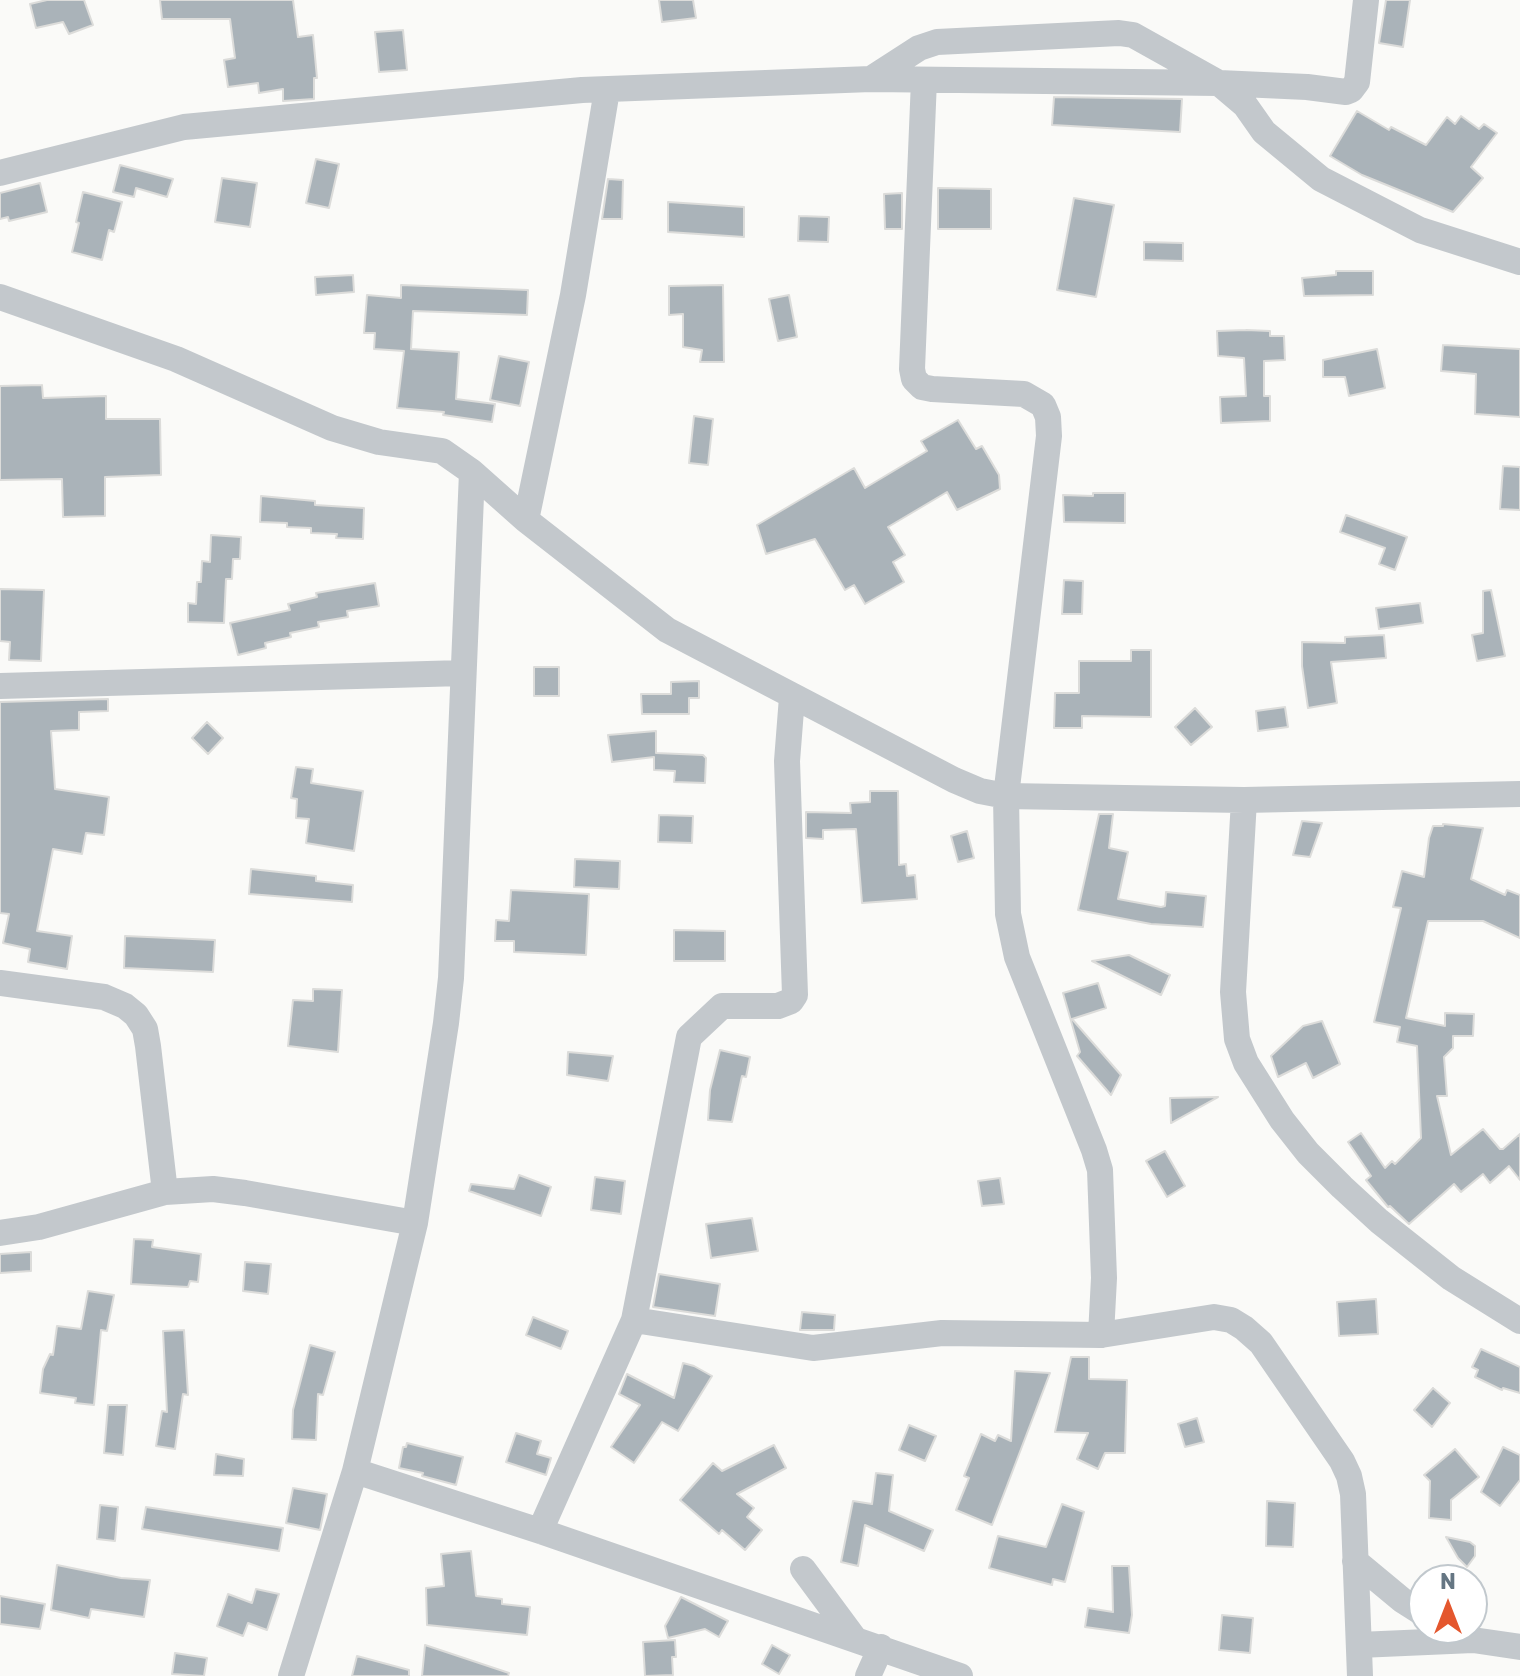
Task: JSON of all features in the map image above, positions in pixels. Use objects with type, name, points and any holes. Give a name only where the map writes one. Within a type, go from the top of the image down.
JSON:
[{"type":"street","points":[[0,173],[184,127],[607,90],[871,79],[1219,83],[1307,87],[1338,93],[1351,90],[1357,82],[1366,0]]},
{"type":"street","points":[[871,79],[919,48],[937,42],[1119,33],[1133,35],[1219,83],[1245,105],[1264,132],[1321,179],[1420,230],[1520,262]]},
{"type":"street","points":[[924,80],[914,379],[922,387],[932,389],[1024,394],[1043,405],[1048,417],[1049,436],[1006,796],[1008,914],[1014,946],[1100,1170],[1104,1278],[1101,1335]]},
{"type":"street","points":[[526,520],[573,295],[607,90]]},
{"type":"street","points":[[0,297],[176,359],[343,432],[379,442],[442,451],[667,630],[965,785],[1006,796],[1244,800],[1520,794]]},
{"type":"street","points":[[291,1676],[355,1471],[415,1223],[446,1023],[451,978],[472,472]]},
{"type":"street","points":[[0,686],[463,673]]},
{"type":"street","points":[[540,1531],[634,1320],[689,1037],[722,1006],[786,1005],[795,995],[787,761],[792,697]]},
{"type":"street","points":[[1244,800],[1233,992],[1235,1029],[1246,1063],[1282,1120],[1308,1153],[1342,1187],[1451,1278],[1520,1321]]},
{"type":"street","points":[[0,983],[104,997],[125,1006],[136,1015],[145,1029],[148,1046],[165,1192]]},
{"type":"street","points":[[0,1233],[39,1227],[165,1192],[213,1189],[415,1223]]},
{"type":"street","points":[[634,1320],[813,1348],[942,1333],[1101,1335],[1214,1317],[1231,1320],[1261,1343],[1342,1461],[1353,1494],[1360,1676]]},
{"type":"street","points":[[355,1471],[540,1531],[960,1676]]},
{"type":"street","points":[[1355,1561],[1408,1604]]},
{"type":"street","points":[[803,1569],[854,1638]]},
{"type":"street","points":[[1359,1645],[1408,1640]]},
{"type":"street","points":[[1488,1640],[1520,1647]]},
{"type":"street","points":[[868,1676],[881,1647]]},
{"type":"building","points":[[47,0],[84,0],[93,25],[69,34],[63,22],[36,28],[30,4]]},
{"type":"building","points":[[160,0],[293,0],[298,37],[313,35],[317,78],[314,78],[314,99],[283,101],[283,89],[259,93],[258,83],[228,87],[224,60],[235,58],[230,19],[162,19]]},
{"type":"building","points":[[659,0],[693,0],[696,18],[662,22]]},
{"type":"building","points":[[1386,0],[1410,0],[1403,47],[1379,43]]},
{"type":"building","points":[[403,30],[407,70],[379,72],[375,32]]},
{"type":"building","points":[[1054,97],[1182,99],[1180,132],[1052,125]]},
{"type":"building","points":[[1357,111],[1389,130],[1391,127],[1426,145],[1447,117],[1455,124],[1461,116],[1479,129],[1484,124],[1497,133],[1471,167],[1483,178],[1453,212],[1362,175],[1330,156]]},
{"type":"building","points":[[316,159],[339,164],[329,208],[306,203]]},
{"type":"building","points":[[120,165],[173,179],[167,197],[136,188],[134,197],[113,192]]},
{"type":"building","points":[[222,178],[257,183],[250,227],[215,222]]},
{"type":"building","points":[[608,179],[623,180],[622,219],[602,219]]},
{"type":"building","points":[[40,183],[47,212],[9,221],[8,217],[0,219],[0,193]]},
{"type":"building","points":[[938,188],[991,189],[991,229],[938,229]]},
{"type":"building","points":[[83,192],[122,202],[114,232],[109,230],[102,260],[72,252]]},
{"type":"building","points":[[902,193],[902,229],[885,229],[884,194]]},
{"type":"building","points":[[1074,198],[1114,205],[1096,297],[1057,290]]},
{"type":"building","points":[[668,202],[744,207],[744,237],[668,232]]},
{"type":"building","points":[[799,216],[829,217],[828,242],[798,241]]},
{"type":"building","points":[[1144,242],[1183,243],[1183,261],[1144,260]]},
{"type":"building","points":[[1336,271],[1373,271],[1373,295],[1304,296],[1302,278],[1336,275]]},
{"type":"building","points":[[353,275],[354,292],[316,295],[315,277]]},
{"type":"building","points":[[401,285],[528,290],[527,315],[413,311],[411,349],[459,352],[456,399],[495,404],[492,422],[443,415],[444,412],[397,408],[404,351],[374,349],[375,333],[364,333],[367,295],[401,298]]},
{"type":"building","points":[[723,285],[724,362],[700,362],[702,350],[683,347],[683,314],[669,315],[669,286]]},
{"type":"building","points":[[789,295],[797,337],[778,341],[769,299]]},
{"type":"building","points":[[1217,331],[1270,331],[1270,336],[1284,336],[1285,360],[1264,361],[1264,396],[1270,396],[1270,421],[1221,423],[1220,397],[1246,396],[1244,358],[1218,356]]},
{"type":"building","points":[[1443,345],[1520,349],[1520,417],[1475,414],[1476,374],[1441,371]]},
{"type":"building","points":[[1377,349],[1385,388],[1349,396],[1345,377],[1323,377],[1323,360]]},
{"type":"building","points":[[499,356],[529,362],[520,406],[490,400]]},
{"type":"building","points":[[42,385],[43,398],[106,396],[106,419],[160,419],[161,475],[105,477],[105,516],[63,517],[62,479],[0,480],[0,386]]},
{"type":"building","points":[[694,416],[713,419],[708,465],[689,463]]},
{"type":"building","points":[[958,420],[976,449],[982,446],[999,475],[1000,489],[957,510],[947,492],[888,527],[905,555],[893,562],[904,582],[865,604],[854,585],[845,590],[815,539],[766,554],[757,525],[854,468],[865,488],[927,451],[921,441]]},
{"type":"building","points":[[1503,466],[1520,467],[1520,510],[1500,509]]},
{"type":"building","points":[[1093,493],[1125,493],[1125,523],[1064,522],[1063,495],[1093,496]]},
{"type":"building","points":[[261,496],[315,501],[315,505],[364,508],[363,539],[311,533],[311,528],[287,527],[287,523],[260,522]]},
{"type":"building","points":[[1346,515],[1407,537],[1395,570],[1379,564],[1385,548],[1340,532]]},
{"type":"building","points":[[211,535],[241,537],[240,559],[233,559],[232,579],[226,579],[224,623],[188,622],[188,603],[196,604],[202,561],[210,562]]},
{"type":"building","points":[[1064,580],[1083,581],[1082,614],[1062,614]]},
{"type":"building","points":[[375,583],[379,606],[347,611],[348,617],[318,622],[319,627],[290,633],[291,637],[265,643],[266,648],[238,655],[230,623],[290,610],[288,604],[317,597],[316,593]]},
{"type":"building","points":[[0,589],[44,590],[41,661],[9,660],[10,642],[0,641]]},
{"type":"building","points":[[1491,590],[1505,656],[1477,661],[1472,635],[1483,633],[1483,591]]},
{"type":"building","points":[[1420,603],[1423,623],[1379,629],[1376,608]]},
{"type":"building","points":[[1384,635],[1386,658],[1331,662],[1337,703],[1308,708],[1302,642],[1345,643],[1345,637]]},
{"type":"building","points":[[1131,650],[1151,650],[1151,717],[1082,716],[1082,728],[1054,728],[1055,693],[1079,693],[1079,661],[1131,661]]},
{"type":"building","points":[[534,667],[559,667],[559,696],[534,696]]},
{"type":"building","points":[[699,681],[699,698],[689,698],[689,714],[642,714],[641,694],[671,694],[671,682]]},
{"type":"building","points":[[108,699],[108,711],[79,712],[79,730],[51,731],[55,789],[109,797],[104,835],[86,833],[82,854],[53,849],[37,931],[72,936],[67,969],[28,962],[30,949],[3,943],[9,914],[0,913],[0,702]]},
{"type":"building","points":[[1285,707],[1288,727],[1258,731],[1256,711]]},
{"type":"building","points":[[1195,708],[1212,727],[1191,745],[1175,727]]},
{"type":"building","points":[[207,722],[223,738],[208,754],[192,738]]},
{"type":"building","points":[[656,731],[656,753],[703,755],[706,758],[705,783],[674,782],[675,771],[654,770],[654,757],[612,762],[608,735]]},
{"type":"building","points":[[296,767],[313,769],[311,783],[363,791],[354,851],[306,843],[309,819],[296,818],[297,799],[291,798]]},
{"type":"building","points":[[870,791],[898,791],[899,865],[906,864],[907,876],[915,875],[917,899],[862,903],[856,829],[823,830],[823,839],[806,838],[806,812],[851,813],[850,803],[870,802]]},
{"type":"building","points":[[1099,814],[1113,814],[1109,848],[1128,852],[1118,899],[1161,907],[1165,906],[1166,892],[1206,896],[1203,927],[1151,924],[1078,910]]},
{"type":"building","points":[[659,815],[693,816],[692,843],[658,842]]},
{"type":"building","points":[[1302,821],[1322,823],[1310,857],[1293,855]]},
{"type":"building","points":[[1433,826],[1483,828],[1471,879],[1505,895],[1507,890],[1520,895],[1520,938],[1483,921],[1428,921],[1406,1018],[1445,1026],[1445,1013],[1474,1014],[1473,1036],[1453,1036],[1453,1048],[1444,1057],[1447,1096],[1437,1096],[1451,1155],[1483,1129],[1500,1149],[1520,1134],[1520,1180],[1509,1166],[1490,1183],[1483,1174],[1461,1192],[1454,1184],[1409,1224],[1388,1207],[1366,1180],[1371,1176],[1348,1142],[1361,1133],[1385,1168],[1392,1161],[1395,1164],[1421,1138],[1417,1046],[1397,1042],[1400,1027],[1374,1022],[1401,908],[1393,907],[1402,871],[1424,877]]},
{"type":"building","points":[[967,831],[974,858],[958,862],[951,836]]},
{"type":"building","points":[[575,859],[620,861],[619,889],[574,887]]},
{"type":"building","points":[[251,869],[316,876],[316,881],[353,885],[352,902],[249,894]]},
{"type":"building","points":[[511,890],[589,894],[586,955],[514,952],[514,941],[495,941],[496,920],[509,921]]},
{"type":"building","points":[[674,930],[725,931],[725,961],[674,961]]},
{"type":"building","points":[[125,936],[215,940],[213,972],[124,968]]},
{"type":"building","points":[[1129,955],[1170,975],[1161,995],[1092,961]]},
{"type":"building","points":[[1098,983],[1106,1008],[1072,1019],[1121,1075],[1111,1095],[1077,1056],[1080,1052],[1063,993]]},
{"type":"building","points":[[313,989],[342,990],[338,1052],[288,1046],[293,1000],[313,1001]]},
{"type":"building","points":[[1322,1021],[1340,1064],[1313,1078],[1306,1063],[1278,1077],[1271,1056],[1303,1026]]},
{"type":"building","points":[[720,1050],[750,1057],[746,1077],[742,1076],[732,1122],[708,1120],[710,1090]]},
{"type":"building","points":[[568,1052],[613,1056],[608,1081],[567,1075]]},
{"type":"building","points":[[1218,1097],[1171,1123],[1170,1098]]},
{"type":"building","points":[[1165,1151],[1185,1186],[1167,1197],[1146,1161]]},
{"type":"building","points":[[519,1175],[551,1187],[541,1216],[469,1191],[471,1184],[514,1189]]},
{"type":"building","points":[[595,1177],[625,1181],[621,1214],[591,1210]]},
{"type":"building","points":[[1000,1178],[1004,1204],[982,1206],[978,1181]]},
{"type":"building","points":[[752,1218],[758,1251],[711,1258],[706,1224]]},
{"type":"building","points":[[134,1239],[153,1240],[152,1247],[201,1254],[198,1282],[190,1281],[188,1287],[131,1284]]},
{"type":"building","points":[[31,1252],[31,1271],[0,1273],[0,1254]]},
{"type":"building","points":[[245,1262],[271,1264],[268,1294],[243,1291]]},
{"type":"building","points":[[659,1274],[720,1284],[715,1316],[653,1307]]},
{"type":"building","points":[[88,1291],[114,1295],[107,1331],[101,1330],[94,1405],[75,1403],[76,1398],[40,1393],[43,1369],[50,1354],[53,1355],[57,1326],[81,1329]]},
{"type":"building","points":[[1376,1299],[1378,1334],[1339,1336],[1337,1302]]},
{"type":"building","points":[[802,1312],[835,1315],[834,1330],[800,1330]]},
{"type":"building","points":[[533,1317],[568,1331],[561,1349],[526,1335]]},
{"type":"building","points":[[184,1330],[188,1395],[183,1394],[175,1449],[156,1446],[162,1411],[167,1412],[163,1331]]},
{"type":"building","points":[[310,1345],[335,1352],[323,1395],[318,1394],[316,1440],[292,1439],[293,1410]]},
{"type":"building","points":[[1481,1349],[1520,1367],[1520,1393],[1502,1390],[1475,1377],[1478,1370],[1472,1367]]},
{"type":"building","points":[[1071,1357],[1089,1357],[1089,1379],[1127,1380],[1125,1453],[1105,1453],[1098,1469],[1077,1459],[1088,1433],[1055,1432]]},
{"type":"building","points":[[683,1363],[712,1376],[678,1431],[662,1422],[634,1463],[611,1447],[640,1405],[619,1394],[627,1374],[674,1398]]},
{"type":"building","points":[[1015,1371],[1050,1373],[992,1525],[956,1510],[969,1478],[964,1476],[981,1434],[995,1441],[998,1435],[1011,1441]]},
{"type":"building","points":[[1433,1388],[1450,1403],[1432,1427],[1414,1410]]},
{"type":"building","points":[[108,1405],[127,1405],[123,1455],[104,1453]]},
{"type":"building","points":[[1197,1418],[1204,1442],[1185,1447],[1178,1424]]},
{"type":"building","points":[[909,1425],[936,1436],[925,1461],[899,1450]]},
{"type":"building","points":[[516,1433],[541,1441],[537,1454],[551,1458],[546,1475],[506,1462]]},
{"type":"building","points":[[407,1443],[463,1457],[456,1485],[399,1468],[403,1447]]},
{"type":"building","points":[[774,1445],[786,1468],[737,1494],[754,1508],[747,1517],[762,1530],[745,1550],[722,1530],[719,1534],[680,1500],[713,1463],[722,1471]]},
{"type":"building","points":[[1503,1447],[1520,1455],[1520,1480],[1500,1506],[1481,1492]]},
{"type":"building","points":[[1455,1449],[1479,1477],[1451,1500],[1451,1520],[1429,1518],[1430,1481],[1424,1475]]},
{"type":"building","points":[[216,1454],[244,1459],[243,1476],[214,1475]]},
{"type":"building","points":[[876,1473],[893,1475],[889,1511],[933,1530],[924,1551],[865,1525],[858,1566],[841,1562],[853,1501],[872,1504]]},
{"type":"building","points":[[293,1488],[327,1494],[320,1530],[286,1523]]},
{"type":"building","points":[[1267,1501],[1295,1503],[1293,1547],[1266,1546]]},
{"type":"building","points":[[1062,1504],[1084,1512],[1065,1582],[1053,1579],[1052,1585],[989,1568],[998,1536],[1046,1547]]},
{"type":"building","points":[[100,1505],[118,1507],[115,1541],[97,1539]]},
{"type":"building","points":[[146,1507],[283,1528],[279,1551],[142,1529]]},
{"type":"building","points":[[1446,1537],[1475,1546],[1475,1556],[1469,1564],[1464,1564]]},
{"type":"building","points":[[471,1551],[476,1596],[502,1599],[502,1604],[530,1607],[527,1635],[427,1625],[426,1588],[444,1586],[441,1554]]},
{"type":"building","points":[[57,1565],[121,1578],[150,1580],[144,1617],[91,1609],[89,1618],[51,1610]]},
{"type":"building","points":[[1112,1566],[1129,1566],[1132,1615],[1129,1633],[1085,1627],[1088,1608],[1113,1612]]},
{"type":"building","points":[[256,1589],[279,1594],[267,1630],[248,1623],[243,1636],[217,1626],[228,1594],[252,1603]]},
{"type":"building","points":[[0,1596],[45,1604],[40,1629],[0,1624]]},
{"type":"building","points":[[681,1597],[728,1621],[719,1637],[705,1629],[668,1638],[665,1626]]},
{"type":"building","points":[[1222,1615],[1253,1618],[1250,1653],[1219,1650]]},
{"type":"building","points":[[675,1640],[673,1675],[645,1676],[643,1642]]},
{"type":"building","points":[[425,1645],[509,1673],[508,1676],[422,1676]]},
{"type":"building","points":[[772,1645],[790,1655],[779,1674],[762,1664]]},
{"type":"building","points":[[175,1653],[207,1658],[204,1676],[172,1674]]},
{"type":"building","points":[[357,1656],[409,1670],[409,1676],[352,1676]]}]
